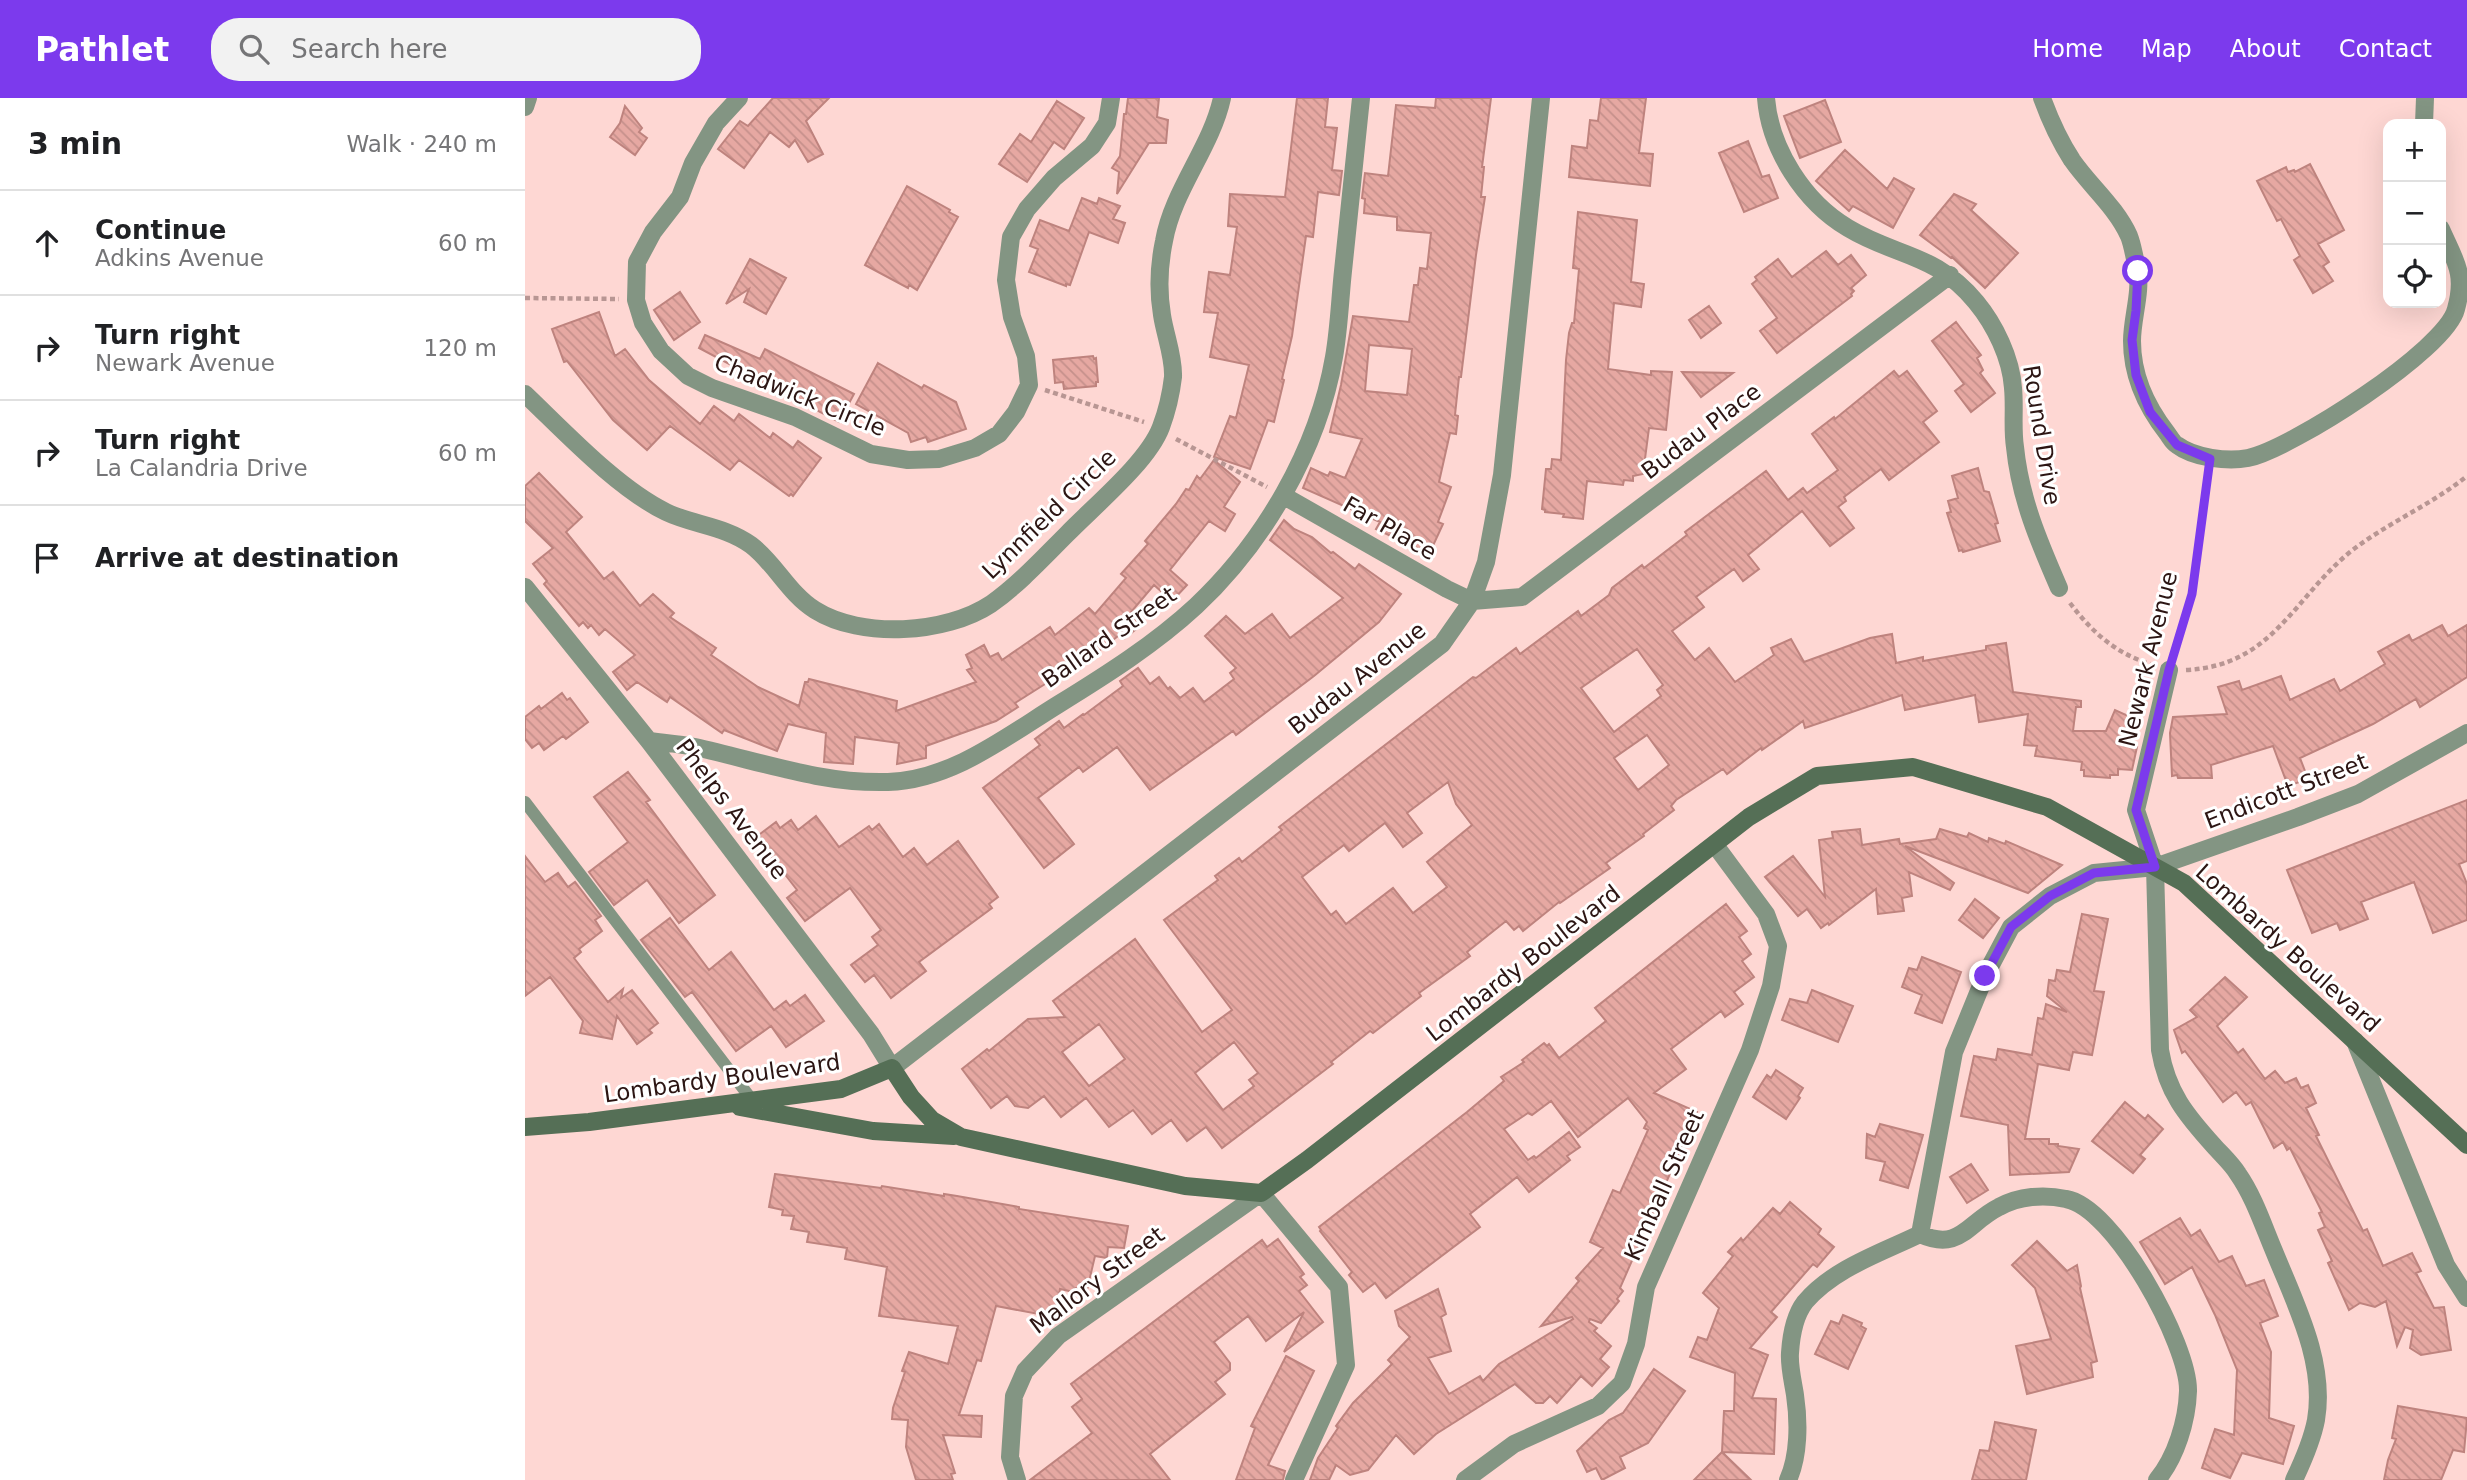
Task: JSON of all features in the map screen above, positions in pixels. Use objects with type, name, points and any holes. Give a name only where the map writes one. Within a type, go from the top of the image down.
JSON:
[{"type":"street","points":[[525,107],[529,98]]},
{"type":"street","name":"Chadwick Circle","points":[[739,98],[716,123],[693,163],[680,197],[653,232],[637,262],[636,300],[643,323],[661,351],[688,376],[712,388],[795,417],[871,454],[908,460],[939,458],[975,448],[999,434],[1016,412],[1029,384],[1026,356],[1011,317],[1006,280],[1011,237],[1027,209],[1055,178],[1093,146],[1107,122],[1111,98]]},
{"type":"street","name":"Lynnfield Circle","points":[[525,394],[620,481],[666,512],[721,529],[751,544],[814,610],[867,628],[908,629],[935,625],[965,616],[988,606],[1018,584],[1139,461],[1160,431],[1169,402],[1173,374],[1159,284],[1164,239],[1174,206],[1205,145],[1222,98]]},
{"type":"street","name":"Ballard Street","points":[[649,741],[693,747],[842,781],[890,782],[928,776],[964,763],[1085,688],[1150,643],[1196,606],[1237,560],[1284,496],[1303,457],[1334,358],[1361,98]]},
{"type":"street","name":"Budau Avenue","points":[[892,1068],[1442,644],[1472,601],[1486,562],[1502,475],[1541,98]]},
{"type":"street","name":"Round Drive","points":[[1766,98],[1768,116],[1788,166],[1815,202],[1849,228],[1918,257],[1949,275],[1977,303],[2001,342],[2013,386],[2015,447],[2030,522],[2059,588]]},
{"type":"street","points":[[2042,98],[2052,125],[2073,160],[2108,202],[2129,236],[2138,271],[2132,340],[2136,375],[2150,412],[2177,445],[2210,459],[2249,458],[2297,439],[2380,385],[2433,343],[2456,312],[2461,275],[2446,240]]},
{"type":"street","points":[[2424,119],[2425,98]]},
{"type":"street","name":"Budau Place","points":[[1472,601],[1522,597],[1949,275]]},
{"type":"street","name":"Far Place","points":[[1284,496],[1472,601]]},
{"type":"street","name":"Phelps Avenue","points":[[525,587],[649,741],[871,1034],[892,1068]]},
{"type":"street","name":"Newark Avenue","points":[[2169,670],[2136,810],[2155,867],[2160,1050],[2164,1075],[2193,1123],[2238,1173],[2257,1209],[2305,1328],[2317,1390],[2316,1419],[2294,1480]]},
{"type":"street","name":"Endicott Street","points":[[1920,1234],[1954,1052],[1985,976],[2011,927],[2050,896],[2094,873],[2155,867],[2358,794],[2467,733]]},
{"type":"street","name":"Lombardy Boulevard","points":[[1261,1193],[1749,817],[1817,776],[1913,768],[2047,807],[2184,883],[2467,1145]]},
{"type":"street","name":"Kimball Street","points":[[1465,1480],[1514,1444],[1598,1406],[1622,1383],[1636,1344],[1646,1287],[1750,1050],[1778,946],[1766,914],[1715,845]]},
{"type":"street","points":[[2355,1041],[2446,1265],[2467,1298]]},
{"type":"street","points":[[892,1068],[911,1097],[932,1121],[961,1137]]},
{"type":"street","name":"Lombardy Boulevard","points":[[525,1127],[589,1122],[841,1089],[892,1068]]},
{"type":"street","points":[[724,1104],[873,1131],[961,1137],[1185,1186],[1261,1193],[1339,1287],[1346,1365],[1294,1480]]},
{"type":"street","name":"Mallory Street","points":[[1017,1480],[1010,1457],[1014,1396],[1025,1371],[1041,1352],[1068,1329],[1261,1193]]},
{"type":"street","points":[[1788,1480],[1798,1435],[1797,1405],[1789,1356],[1794,1326],[1803,1304],[1844,1270],[1920,1234],[1936,1241],[1956,1238],[1999,1206],[2037,1195],[2070,1199],[2097,1216],[2139,1268],[2177,1340],[2188,1389],[2181,1436],[2157,1480]]},
{"type":"lane","points":[[525,802],[752,1100]]},
{"type":"path","points":[[525,298],[636,300]]},
{"type":"path","name":"Newark Avenue","points":[[2169,670],[2192,594],[2210,459]]},
{"type":"path","points":[[2059,588],[2089,628],[2129,657],[2169,670],[2191,670],[2229,663],[2265,642],[2350,553],[2467,476]]},
{"type":"building","points":[[773,98],[829,98],[806,121],[823,154],[808,162],[795,140],[789,147],[770,132],[744,168],[718,149],[740,121],[748,126]]},
{"type":"building","points":[[1128,98],[1159,98],[1157,117],[1168,120],[1166,143],[1149,143],[1117,194],[1119,172],[1112,168],[1120,156]]},
{"type":"building","points":[[1297,98],[1328,98],[1325,127],[1337,128],[1332,170],[1342,171],[1339,195],[1318,192],[1313,237],[1306,236],[1292,336],[1274,422],[1268,420],[1250,469],[1214,457],[1230,416],[1236,418],[1249,365],[1210,357],[1218,313],[1204,312],[1209,272],[1230,275],[1237,227],[1228,226],[1230,194],[1285,197]]},
{"type":"building","points":[[1436,98],[1491,98],[1482,167],[1481,197],[1485,197],[1459,377],[1456,434],[1450,433],[1439,482],[1451,487],[1438,522],[1443,524],[1431,550],[1426,548],[1425,552],[1376,529],[1380,522],[1303,488],[1311,468],[1328,476],[1330,472],[1345,478],[1362,439],[1330,432],[1353,316],[1409,322],[1414,285],[1418,285],[1420,268],[1427,269],[1431,233],[1397,230],[1397,217],[1364,213],[1365,199],[1362,198],[1365,173],[1388,176],[1396,105],[1435,108]],"holes":[[[1369,345],[1412,349],[1407,395],[1365,391]]]},
{"type":"building","points":[[1601,98],[1646,98],[1639,153],[1653,154],[1650,186],[1569,177],[1572,146],[1587,148],[1590,120],[1598,121]]},
{"type":"building","points":[[1825,100],[1841,142],[1800,158],[1784,116]]},
{"type":"building","points":[[1057,101],[1084,118],[1064,149],[1054,142],[1027,182],[999,164],[1020,134],[1031,142]]},
{"type":"building","points":[[625,106],[642,128],[639,132],[647,138],[635,155],[610,137],[620,123]]},
{"type":"building","points":[[1748,141],[1762,177],[1769,175],[1778,198],[1744,212],[1719,153]]},
{"type":"building","points":[[1845,150],[1887,189],[1894,178],[1914,189],[1893,228],[1853,206],[1849,211],[1816,181]]},
{"type":"building","points":[[2310,164],[2344,230],[2318,244],[2329,262],[2323,266],[2333,281],[2313,293],[2294,260],[2300,256],[2281,219],[2277,221],[2257,181],[2286,167],[2288,172],[2295,172]]},
{"type":"building","points":[[907,186],[958,217],[917,290],[865,265]]},
{"type":"building","points":[[1954,194],[1976,204],[1971,210],[2018,253],[1985,288],[1952,257],[1920,235]]},
{"type":"building","points":[[1082,198],[1097,204],[1099,198],[1120,206],[1113,219],[1125,223],[1118,243],[1089,232],[1070,285],[1066,286],[1029,272],[1038,249],[1030,246],[1040,220],[1069,231]]},
{"type":"building","points":[[1578,212],[1637,220],[1631,282],[1644,284],[1641,307],[1614,303],[1608,369],[1651,375],[1651,371],[1672,372],[1666,430],[1649,428],[1643,474],[1633,476],[1633,481],[1624,480],[1623,485],[1587,481],[1583,519],[1563,517],[1564,514],[1545,512],[1542,509],[1546,469],[1551,469],[1552,459],[1561,460],[1566,360],[1569,333],[1574,323],[1579,269],[1573,268]]},
{"type":"building","points":[[1826,251],[1838,265],[1851,255],[1866,275],[1851,288],[1854,291],[1852,296],[1777,353],[1760,331],[1777,318],[1752,284],[1757,280],[1755,277],[1778,259],[1792,277]]},
{"type":"building","points":[[750,259],[786,278],[766,314],[744,302],[749,289],[726,304]]},
{"type":"building","points":[[680,292],[700,322],[674,340],[654,310]]},
{"type":"building","points":[[1709,306],[1721,323],[1701,338],[1689,320]]},
{"type":"building","points":[[599,312],[615,356],[625,349],[649,380],[700,424],[714,406],[734,421],[739,414],[770,438],[773,433],[793,448],[798,441],[821,458],[793,496],[789,496],[739,460],[730,470],[670,426],[647,450],[613,420],[567,361],[564,362],[552,329]]},
{"type":"building","points":[[1956,322],[1981,355],[1977,358],[1983,370],[1980,373],[1995,393],[1971,412],[1955,391],[1964,384],[1932,341]]},
{"type":"building","points":[[705,335],[760,359],[765,349],[854,394],[839,422],[699,348]]},
{"type":"building","points":[[1093,356],[1096,358],[1096,386],[1064,389],[1063,382],[1055,383],[1053,360]]},
{"type":"building","points":[[878,363],[922,388],[924,385],[956,402],[966,429],[928,442],[926,437],[911,442],[908,433],[856,404]]},
{"type":"building","points":[[1894,371],[1899,377],[1907,371],[1937,411],[1923,422],[1939,442],[1889,480],[1881,469],[1844,497],[1846,501],[1838,507],[1854,528],[1830,546],[1802,511],[1748,555],[1759,569],[1743,581],[1734,569],[1696,597],[1704,607],[1672,631],[1695,660],[1709,648],[1735,682],[1774,655],[1771,648],[1791,639],[1804,662],[1870,638],[1892,634],[1896,663],[1986,650],[1986,646],[2006,643],[2013,692],[2081,701],[2081,707],[2076,707],[2073,731],[2106,731],[2115,710],[2135,719],[2124,746],[2137,747],[2132,770],[2118,769],[2118,775],[2110,775],[2110,778],[2084,776],[2084,770],[2081,770],[2082,762],[2035,756],[2037,746],[2024,745],[2028,714],[1979,722],[1975,695],[1905,710],[1902,695],[1805,728],[1803,721],[1727,774],[1723,769],[1676,800],[1671,806],[1674,810],[1606,863],[1610,868],[1559,902],[1523,931],[1519,926],[1514,930],[1506,921],[1467,952],[1470,956],[1419,993],[1421,996],[1373,1033],[1370,1031],[1331,1062],[1333,1064],[1222,1148],[1206,1127],[1187,1141],[1171,1120],[1152,1134],[1133,1110],[1109,1127],[1086,1098],[1061,1117],[1044,1096],[1028,1108],[1015,1106],[1007,1096],[991,1108],[962,1069],[1028,1019],[1065,1017],[1053,1001],[1135,939],[1202,1032],[1232,1010],[1164,920],[1218,880],[1215,876],[1239,858],[1242,862],[1282,830],[1279,827],[1473,677],[1476,678],[1516,648],[1520,654],[1578,611],[1581,616],[1609,595],[1612,588],[1642,565],[1644,568],[1687,535],[1685,532],[1766,471],[1788,500],[1803,488],[1807,493],[1838,470],[1812,434],[1834,417],[1835,419]],"holes":[[[1637,649],[1663,685],[1657,690],[1661,696],[1614,732],[1581,688]],[[1647,735],[1669,765],[1638,790],[1614,758]],[[1448,782],[1456,804],[1472,825],[1427,862],[1447,887],[1413,913],[1393,888],[1346,924],[1336,911],[1331,915],[1302,877],[1344,845],[1349,851],[1385,823],[1403,847],[1422,833],[1407,813]],[[1099,1024],[1125,1059],[1089,1086],[1062,1052]],[[1234,1042],[1258,1073],[1249,1080],[1254,1086],[1223,1110],[1195,1073]]]},
{"type":"building","points":[[1682,372],[1733,373],[1701,397]]},
{"type":"building","points":[[1214,460],[1240,482],[1224,507],[1235,514],[1225,531],[1209,521],[1170,570],[1187,585],[1172,601],[1154,585],[1131,612],[1140,626],[1125,638],[1122,633],[1074,670],[1072,667],[1015,703],[1018,707],[996,721],[926,746],[926,758],[897,764],[899,743],[855,737],[853,764],[824,762],[826,733],[788,724],[777,751],[724,730],[722,733],[670,697],[667,702],[637,682],[627,690],[613,672],[635,655],[605,629],[599,635],[591,625],[588,628],[583,622],[579,626],[544,584],[547,581],[533,564],[553,548],[525,521],[525,486],[539,473],[582,517],[566,532],[604,579],[613,572],[640,606],[653,594],[674,613],[670,617],[716,648],[711,655],[758,687],[799,706],[805,682],[809,679],[897,701],[896,711],[976,682],[967,670],[972,668],[966,655],[984,645],[990,657],[998,653],[1002,660],[1050,627],[1055,635],[1089,608],[1095,614],[1126,578],[1121,574],[1148,544],[1145,541],[1186,489],[1189,490],[1197,476],[1200,479]]},
{"type":"building","points":[[1978,468],[1984,491],[1989,492],[2000,541],[1963,552],[1959,551],[1947,513],[1951,512],[1948,501],[1958,498],[1952,476]]},
{"type":"building","points":[[1284,520],[1355,569],[1359,564],[1401,594],[1379,622],[1314,676],[1236,735],[1233,731],[1150,790],[1117,747],[1083,772],[1079,767],[1038,798],[1074,844],[1044,868],[983,788],[1040,745],[1035,739],[1059,721],[1064,728],[1084,715],[1123,686],[1120,681],[1138,668],[1150,684],[1159,677],[1168,689],[1170,687],[1180,698],[1193,688],[1204,702],[1234,679],[1230,673],[1236,668],[1205,636],[1226,616],[1245,634],[1272,614],[1290,638],[1343,598],[1270,540]]},
{"type":"building","points":[[2442,625],[2448,636],[2467,625],[2467,677],[2420,707],[2416,699],[2373,724],[2300,758],[2308,779],[2288,786],[2273,746],[2211,765],[2212,778],[2172,776],[2170,733],[2173,717],[2227,714],[2218,687],[2239,681],[2242,690],[2281,676],[2290,700],[2334,679],[2340,691],[2385,664],[2378,652],[2409,635],[2412,641]]},
{"type":"building","points":[[562,693],[567,700],[570,698],[588,722],[566,739],[563,736],[544,750],[539,743],[532,748],[525,739],[525,717]]},
{"type":"building","points":[[628,772],[650,800],[646,802],[715,895],[679,923],[647,880],[614,905],[589,872],[628,842],[594,797]]},
{"type":"building","points":[[2467,800],[2467,861],[2459,864],[2467,884],[2467,920],[2433,933],[2414,882],[2361,902],[2368,919],[2340,930],[2337,923],[2312,933],[2287,870]]},
{"type":"building","points":[[816,816],[839,847],[869,826],[872,830],[879,824],[903,857],[914,848],[927,865],[958,841],[998,897],[989,904],[992,908],[919,962],[926,971],[891,998],[874,975],[865,982],[851,965],[878,945],[872,937],[881,930],[850,888],[805,921],[787,898],[797,890],[760,842],[760,834],[776,822],[780,828],[791,820],[798,830]]},
{"type":"building","points":[[1860,829],[1862,845],[1899,839],[1900,844],[1936,839],[1940,829],[1967,837],[1969,833],[1988,842],[1989,838],[2005,844],[2006,841],[2062,865],[2028,893],[1905,846],[1954,883],[1950,890],[1909,872],[1912,896],[1902,898],[1904,911],[1878,914],[1876,889],[1829,925],[1828,923],[1821,928],[1807,909],[1798,916],[1765,877],[1793,856],[1825,897],[1819,840],[1833,838],[1832,832]]},
{"type":"building","points":[[525,856],[545,882],[558,873],[568,887],[575,882],[601,916],[595,920],[602,931],[579,949],[581,952],[574,958],[608,1002],[623,989],[621,998],[632,990],[658,1023],[649,1030],[652,1033],[637,1044],[617,1016],[612,1039],[580,1033],[583,1021],[550,977],[525,996]]},
{"type":"building","points":[[1975,899],[1999,918],[1983,938],[1959,920]]},
{"type":"building","points":[[1726,904],[1747,931],[1739,937],[1751,954],[1742,961],[1754,977],[1734,992],[1743,1004],[1725,1017],[1721,1011],[1671,1049],[1686,1069],[1654,1093],[1697,1112],[1620,1288],[1623,1291],[1617,1299],[1619,1301],[1601,1323],[1590,1319],[1589,1322],[1597,1328],[1594,1331],[1611,1346],[1600,1359],[1609,1367],[1592,1386],[1581,1376],[1557,1403],[1550,1396],[1543,1403],[1536,1403],[1515,1384],[1436,1434],[1414,1454],[1396,1435],[1368,1470],[1350,1475],[1336,1465],[1329,1480],[1310,1480],[1318,1458],[1338,1428],[1336,1426],[1353,1403],[1392,1364],[1388,1360],[1410,1337],[1399,1326],[1395,1311],[1438,1289],[1446,1314],[1441,1317],[1451,1351],[1428,1358],[1449,1394],[1480,1376],[1483,1381],[1499,1364],[1573,1319],[1572,1317],[1541,1326],[1579,1281],[1576,1278],[1603,1248],[1590,1242],[1613,1190],[1620,1193],[1648,1130],[1644,1128],[1647,1122],[1628,1098],[1578,1137],[1551,1101],[1532,1115],[1528,1113],[1504,1129],[1528,1160],[1534,1156],[1536,1158],[1569,1132],[1580,1147],[1567,1156],[1570,1160],[1529,1192],[1517,1177],[1470,1214],[1480,1227],[1386,1298],[1375,1283],[1363,1292],[1349,1275],[1352,1272],[1319,1227],[1467,1112],[1504,1081],[1501,1077],[1524,1062],[1522,1060],[1544,1043],[1547,1046],[1549,1044],[1559,1058],[1606,1021],[1595,1008]]},
{"type":"building","points":[[2082,914],[2108,919],[2094,991],[2104,992],[2092,1055],[2073,1052],[2069,1070],[2038,1064],[2025,1139],[2049,1139],[2049,1144],[2079,1149],[2069,1172],[2010,1175],[2008,1125],[1961,1116],[1974,1056],[1996,1060],[1998,1049],[2032,1055],[2038,1018],[2043,1019],[2046,1004],[2067,1012],[2047,996],[2049,980],[2055,981],[2057,970],[2070,972]]},
{"type":"building","points":[[670,918],[709,970],[731,952],[774,1010],[786,1001],[790,1006],[805,995],[824,1021],[786,1047],[771,1026],[736,1051],[692,992],[685,997],[641,940]]},
{"type":"building","points":[[1922,957],[1961,972],[1942,1023],[1915,1013],[1922,995],[1902,987],[1909,968],[1917,970]]},
{"type":"building","points":[[2225,977],[2247,997],[2217,1026],[2238,1053],[2243,1049],[2265,1079],[2275,1071],[2285,1083],[2296,1078],[2301,1088],[2308,1085],[2316,1103],[2306,1108],[2319,1135],[2316,1136],[2363,1231],[2367,1229],[2383,1266],[2412,1253],[2421,1271],[2416,1273],[2434,1308],[2444,1307],[2451,1350],[2421,1355],[2410,1348],[2413,1330],[2405,1327],[2397,1346],[2386,1301],[2375,1307],[2360,1303],[2349,1310],[2328,1263],[2332,1261],[2318,1230],[2325,1227],[2319,1213],[2322,1212],[2290,1148],[2287,1150],[2283,1142],[2274,1148],[2251,1102],[2246,1105],[2236,1092],[2223,1102],[2185,1051],[2182,1053],[2174,1030],[2197,1017],[2190,1010]]},
{"type":"building","points":[[1812,990],[1853,1006],[1838,1042],[1782,1020],[1790,999],[1807,1003]]},
{"type":"building","points":[[1776,1070],[1803,1088],[1798,1096],[1800,1098],[1786,1119],[1753,1097],[1767,1075],[1771,1078]]},
{"type":"building","points":[[2125,1102],[2145,1119],[2148,1115],[2163,1129],[2140,1155],[2145,1159],[2133,1173],[2092,1141]]},
{"type":"building","points":[[1880,1124],[1923,1135],[1908,1188],[1880,1180],[1885,1162],[1866,1158],[1867,1134],[1875,1137]]},
{"type":"building","points":[[1971,1164],[1988,1190],[1967,1203],[1950,1177]]},
{"type":"building","points":[[775,1174],[944,1194],[1128,1226],[1124,1248],[1108,1247],[1107,1258],[1095,1256],[1087,1290],[1076,1288],[1074,1292],[1060,1289],[1057,1305],[1044,1315],[996,1306],[981,1361],[977,1360],[959,1415],[982,1416],[981,1437],[943,1435],[955,1473],[951,1474],[953,1480],[916,1480],[906,1447],[908,1420],[892,1419],[905,1372],[902,1371],[909,1352],[948,1364],[958,1326],[879,1316],[887,1267],[845,1259],[847,1248],[807,1242],[809,1232],[791,1229],[794,1216],[782,1215],[783,1210],[769,1207]]},
{"type":"building","points":[[1790,1202],[1821,1229],[1818,1234],[1834,1247],[1817,1267],[1813,1264],[1771,1312],[1777,1317],[1750,1348],[1768,1355],[1752,1398],[1776,1399],[1774,1454],[1722,1452],[1724,1411],[1734,1411],[1735,1373],[1690,1357],[1698,1337],[1707,1340],[1719,1308],[1703,1293],[1733,1256],[1728,1252],[1741,1238],[1743,1241],[1773,1208],[1780,1214]]},
{"type":"building","points":[[2180,1218],[2191,1236],[2200,1230],[2219,1262],[2232,1256],[2246,1286],[2264,1280],[2278,1316],[2260,1323],[2271,1352],[2269,1418],[2294,1426],[2283,1464],[2242,1453],[2230,1478],[2202,1468],[2215,1429],[2234,1435],[2237,1370],[2192,1267],[2165,1284],[2140,1242]]},
{"type":"building","points":[[1278,1239],[1304,1274],[1300,1277],[1307,1285],[1299,1291],[1323,1322],[1284,1352],[1304,1312],[1266,1341],[1248,1316],[1214,1342],[1230,1363],[1230,1370],[1215,1382],[1225,1394],[1150,1454],[1170,1480],[1030,1480],[1092,1433],[1072,1407],[1082,1399],[1071,1384],[1262,1240],[1267,1247]]},
{"type":"building","points":[[2037,1241],[2067,1271],[2077,1265],[2097,1361],[2091,1363],[2093,1377],[2027,1394],[2016,1346],[2051,1339],[2035,1288],[2012,1265]]},
{"type":"building","points":[[1843,1315],[1862,1323],[1861,1326],[1866,1329],[1848,1369],[1815,1354],[1831,1321],[1839,1324]]},
{"type":"building","points":[[1286,1356],[1314,1371],[1268,1465],[1285,1471],[1283,1480],[1236,1480],[1255,1428],[1251,1426]]},
{"type":"building","points":[[1654,1369],[1685,1391],[1648,1443],[1620,1457],[1625,1468],[1602,1480],[1596,1468],[1587,1472],[1577,1451],[1609,1420],[1623,1413]]},
{"type":"building","points":[[2398,1406],[2467,1418],[2464,1452],[2453,1450],[2441,1480],[2384,1480],[2396,1439],[2392,1438]]},
{"type":"building","points":[[1995,1422],[2036,1430],[2026,1480],[1972,1480],[1980,1450],[1989,1451]]},
{"type":"building","points":[[1722,1452],[1751,1480],[1694,1480]]},
{"type":"route","points":[[1985,976],[2011,927],[2050,896],[2094,873],[2155,867],[2136,810],[2169,670],[2192,594],[2210,459],[2177,445],[2150,412],[2136,375],[2132,340],[2138,271]]}]
